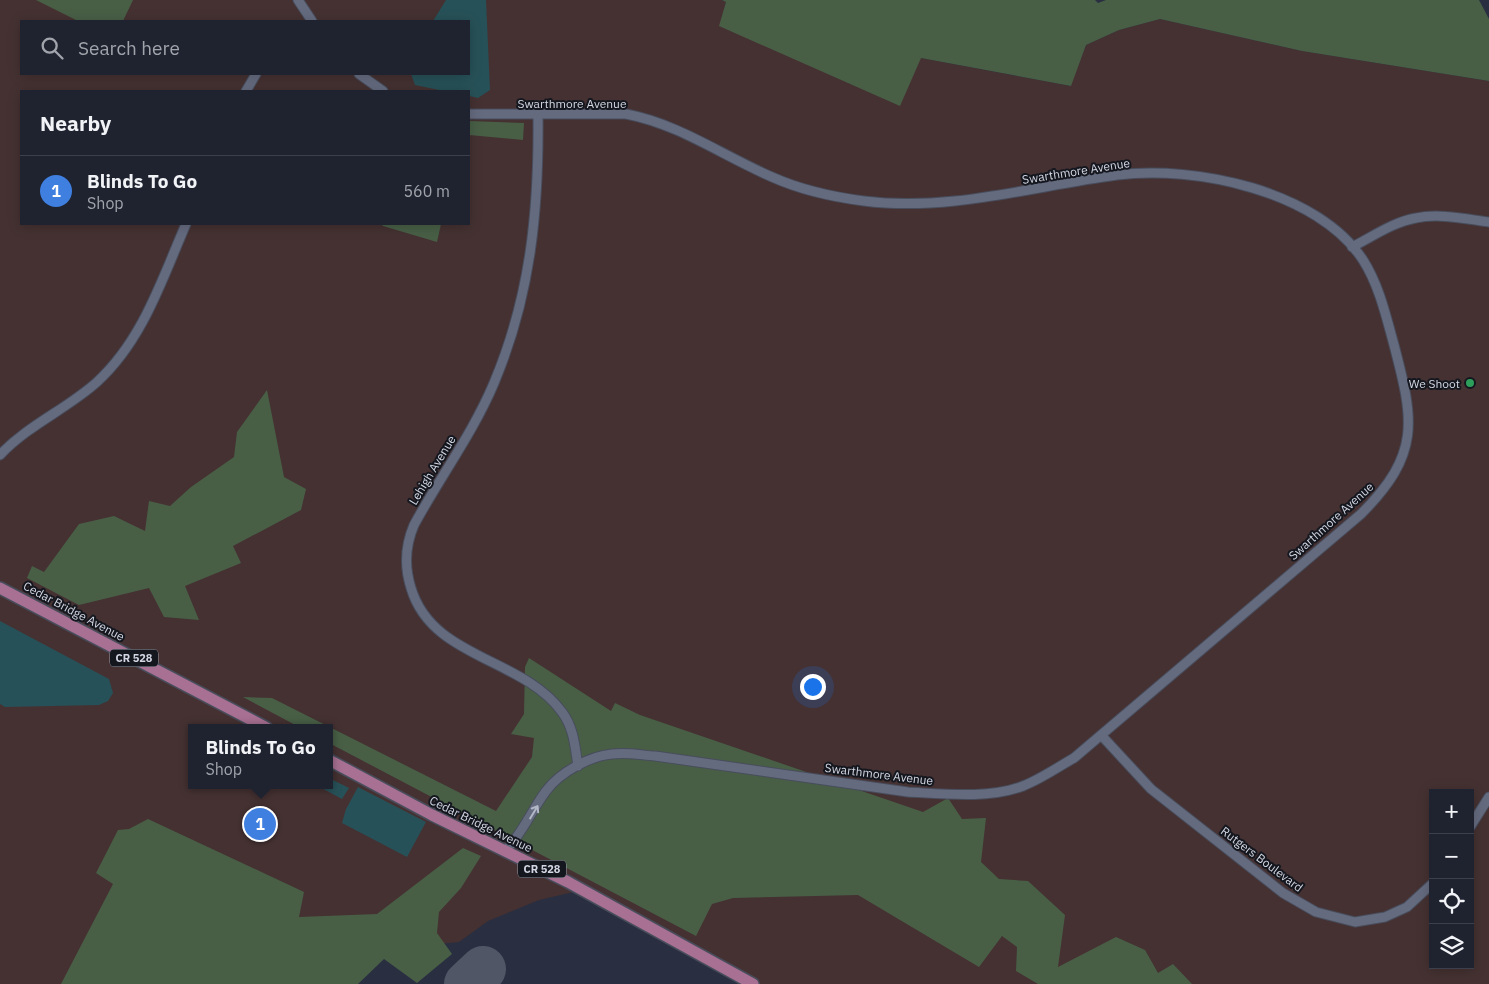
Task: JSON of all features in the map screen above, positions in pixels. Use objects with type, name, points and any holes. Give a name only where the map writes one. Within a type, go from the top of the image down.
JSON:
[{"type":"main road","name":"Cedar Bridge Avenue","points":[[0,588],[259,724]]},
{"type":"main road","name":"Cedar Bridge Avenue","points":[[333,762],[432,815],[568,882],[752,984]]},
{"type":"street","points":[[298,0],[311,20]]},
{"type":"street","points":[[247,90],[255,75]]},
{"type":"street","points":[[361,75],[382,90]]},
{"type":"street","name":"Swarthmore Avenue","points":[[470,114],[626,114],[645,118],[681,131],[787,183],[836,197],[882,203],[952,203],[1120,174],[1194,176],[1235,184],[1294,202],[1331,224],[1363,260],[1386,314],[1408,396],[1409,433],[1395,475],[1382,493],[1361,514],[1074,758],[1022,786],[1001,791],[966,794],[908,792],[655,756],[614,754],[601,756],[578,766],[547,790],[517,839],[505,851]]},
{"type":"street","name":"Lehigh Avenue","points":[[538,115],[537,199],[534,230],[517,315],[494,382],[482,407],[414,525],[407,541],[406,566],[413,597],[422,614],[432,626],[453,642],[539,690],[562,712],[575,740],[578,766]]},
{"type":"street","points":[[1352,247],[1400,223],[1415,218],[1432,216],[1489,222]]},
{"type":"street","points":[[0,455],[16,440],[96,383],[127,350],[141,325],[186,225]]},
{"type":"street","name":"Rutgers Boulevard","points":[[1100,735],[1150,789],[1283,893],[1316,912],[1355,922],[1385,916],[1407,907],[1429,887]]},
{"type":"street","points":[[1474,821],[1489,797]]},
{"type":"shaded area","points":[[0,0],[722,0],[726,2],[720,26],[792,57],[921,58],[1070,86],[1086,45],[1119,30],[1160,19],[1302,51],[1489,81],[1489,984],[753,984],[582,890],[539,900],[488,921],[459,942],[407,947],[333,984],[0,984]]},
{"type":"shaded area","points":[[36,0],[133,0],[123,20],[76,20]]},
{"type":"shaded area","points":[[446,0],[486,0],[490,90],[478,98],[470,96],[470,90],[439,90],[415,85],[411,75],[470,75],[470,20],[434,20]]},
{"type":"shaded area","points":[[722,0],[1095,0],[1098,3],[1106,0],[1479,0],[1489,19],[1489,81],[1302,51],[1160,19],[1119,30],[1086,45],[1071,86],[921,58],[900,106],[719,26],[726,2]]},
{"type":"shaded area","points":[[470,121],[524,123],[523,140],[470,135]]},
{"type":"shaded area","points":[[382,225],[441,225],[437,242]]},
{"type":"shaded area","points":[[267,390],[284,477],[306,489],[301,510],[233,546],[241,563],[185,586],[199,620],[164,617],[149,588],[79,605],[27,578],[32,566],[44,572],[79,524],[114,516],[145,531],[149,501],[170,506],[191,487],[234,457],[237,432]]},
{"type":"shaded area","points":[[0,621],[109,679],[113,693],[108,701],[99,705],[5,707],[0,704]]},
{"type":"shaded area","points":[[529,658],[611,711],[615,703],[640,715],[923,812],[948,798],[962,819],[986,818],[981,862],[999,879],[1028,881],[1065,915],[1058,967],[1116,937],[1145,950],[1158,973],[1173,964],[1192,984],[1038,984],[1016,971],[1017,947],[1002,936],[979,967],[858,895],[733,898],[712,904],[696,936],[333,745],[333,729],[496,811],[532,757],[534,738],[511,734],[524,714],[525,667]]},
{"type":"shaded area","points":[[243,697],[272,698],[324,724],[294,724]]},
{"type":"shaded area","points":[[333,780],[349,788],[342,799],[323,789],[333,789]]},
{"type":"shaded area","points":[[358,787],[426,822],[407,857],[342,823],[346,809]]},
{"type":"shaded area","points":[[148,819],[304,892],[299,917],[377,914],[463,848],[481,856],[461,888],[439,912],[437,933],[452,954],[417,983],[384,959],[358,984],[61,984],[113,884],[96,873],[118,830],[129,829]]},
{"type":"runway","points":[[467,984],[483,969]]},
{"type":"place","name":"We Shoot","points":[[1470,383]]},
{"type":"place","name":"Blinds To Go","points":[[260,824]]}]
